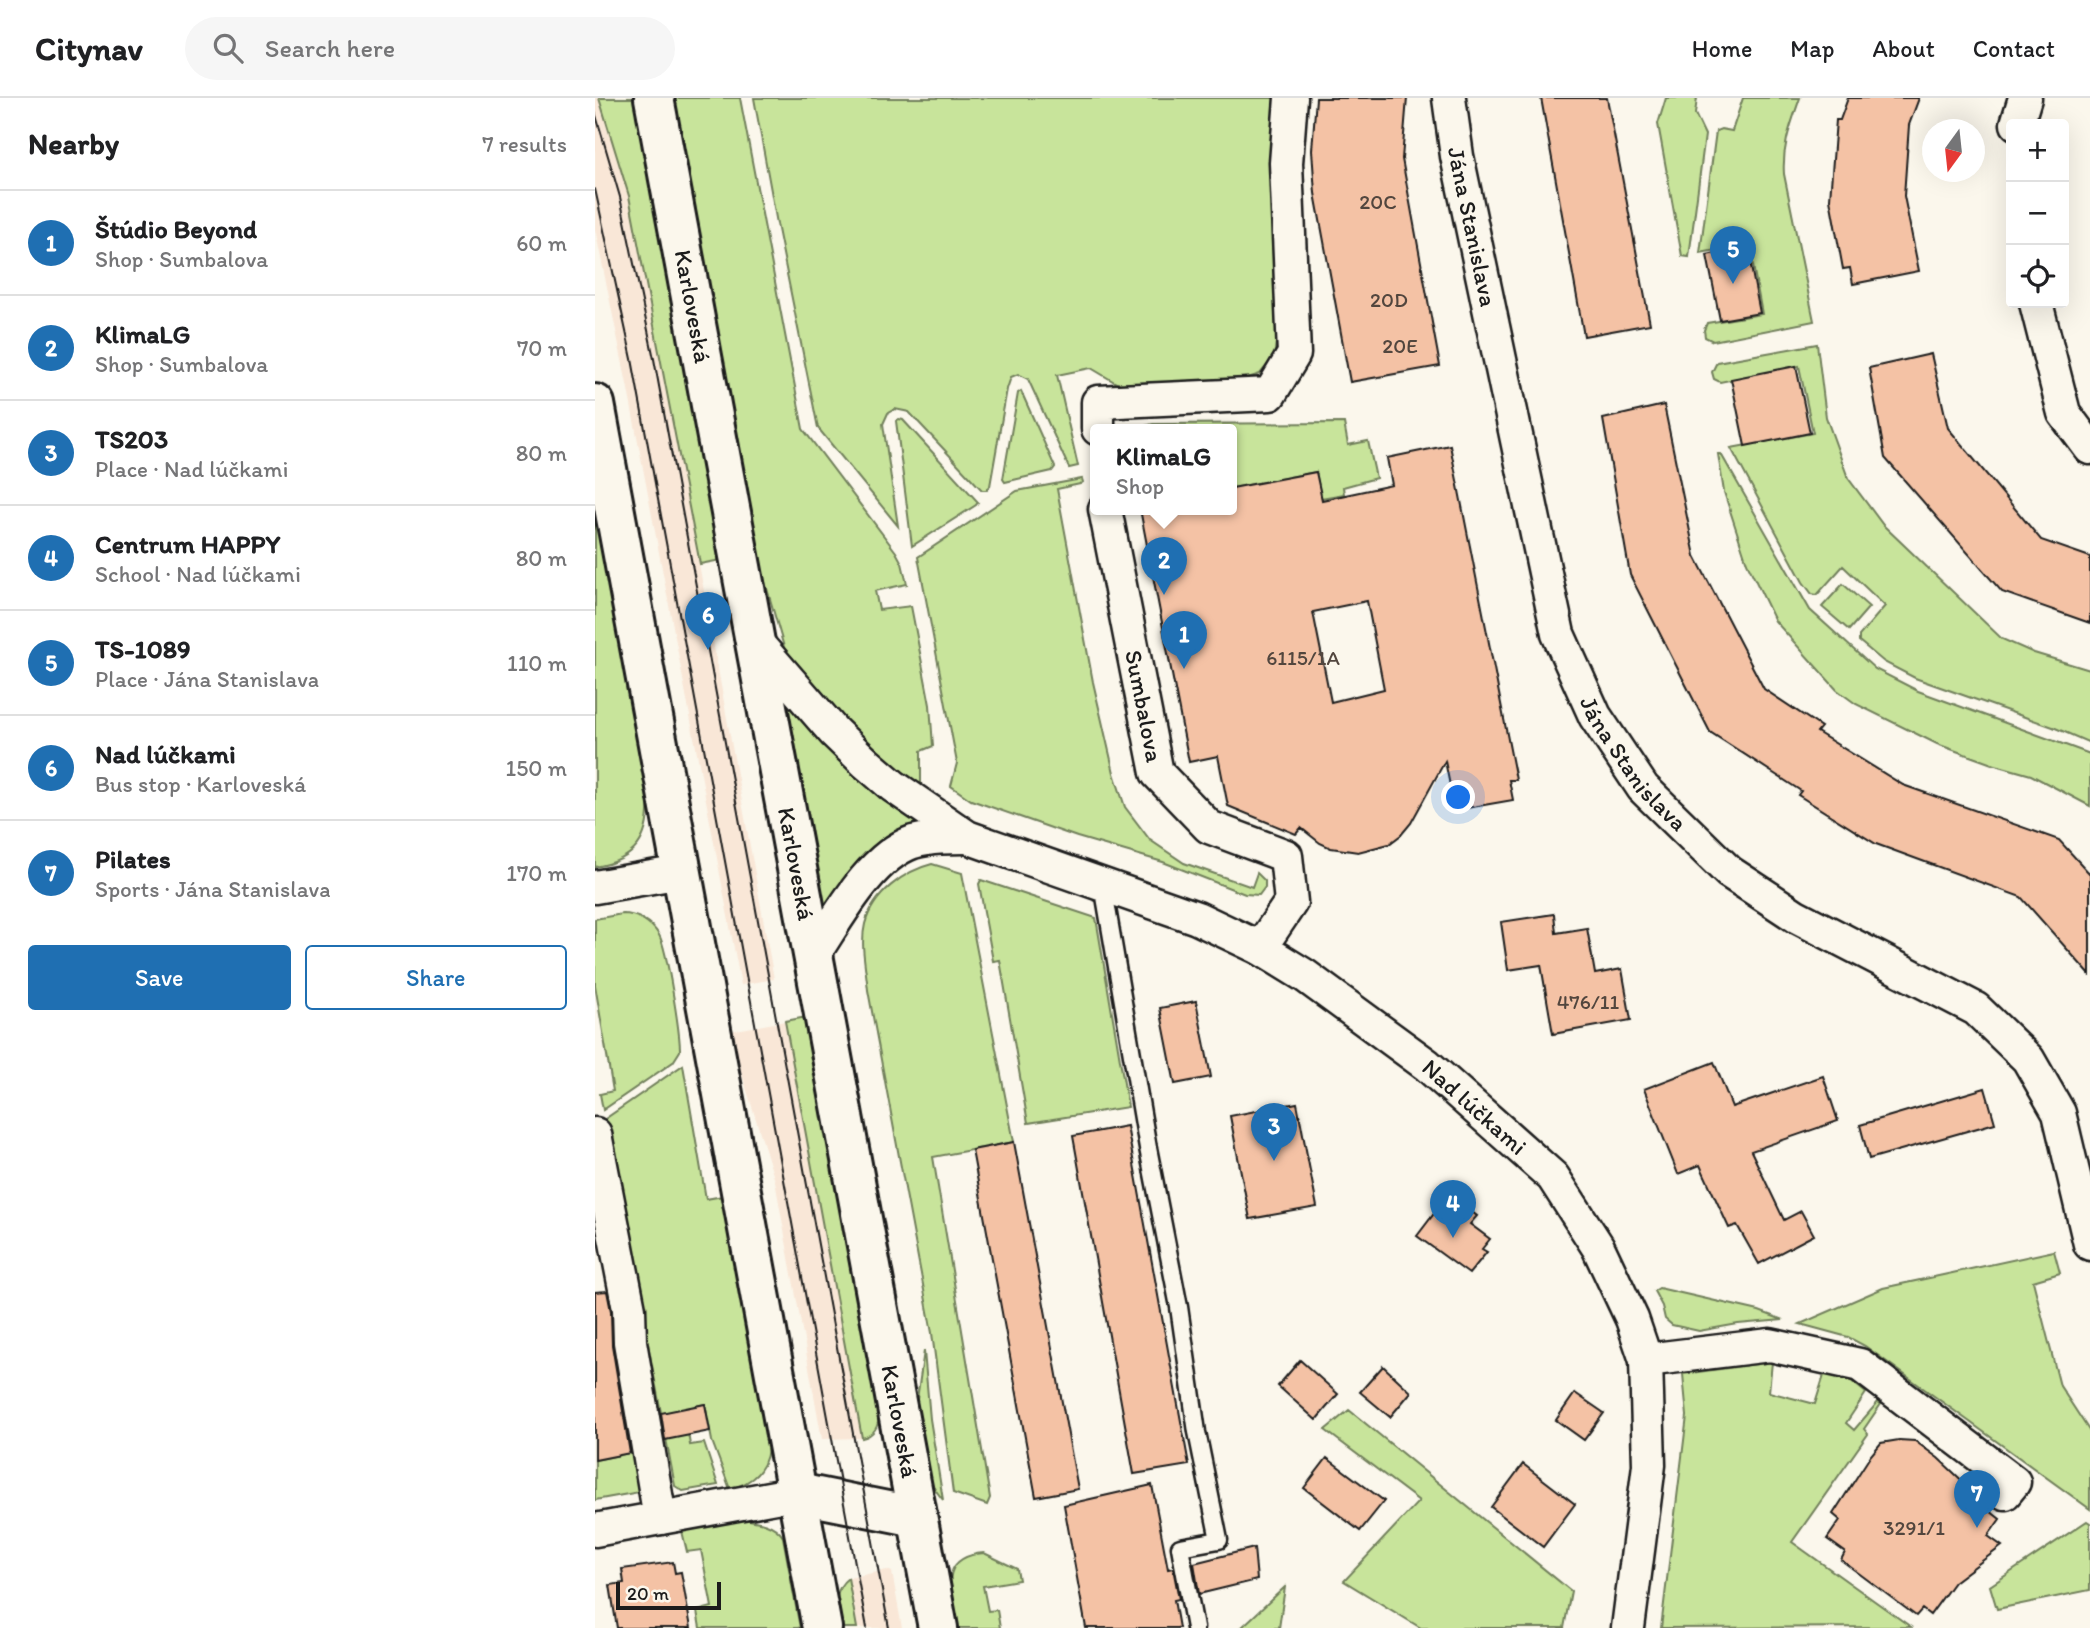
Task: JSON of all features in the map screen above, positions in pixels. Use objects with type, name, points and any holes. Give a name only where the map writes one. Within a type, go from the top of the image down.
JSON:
[{"type":"main road","name":"Karloveská","points":[[654,98],[938,1628]]},
{"type":"main road","points":[[595,404],[822,1628]]},
{"type":"main road","points":[[797,1493],[918,1517]]},
{"type":"street","points":[[1098,424],[1098,402],[1270,394],[1294,354],[1286,163],[1291,98]]},
{"type":"street","name":"Jána Stanislava","points":[[1449,98],[1457,156],[1558,634],[1595,716],[1643,788],[1729,872],[1796,916],[1976,1009],[2028,1059],[2059,1113],[2090,1244]]},
{"type":"street","points":[[2019,119],[2025,98]]},
{"type":"street","points":[[2037,308],[2064,413],[2090,448]]},
{"type":"street","name":"Sumbalova","points":[[1106,515],[1157,773],[1209,827],[1286,856],[1291,902],[1260,948]]},
{"type":"street","name":"Nad lúčkami","points":[[756,642],[834,732],[865,762],[893,786],[967,838],[1197,918],[1260,948],[1304,975],[1427,1065],[1553,1177],[1598,1247],[1632,1319],[1646,1360],[1649,1465],[1627,1628]]},
{"type":"street","name":"Nad lúčkami","points":[[814,954],[864,883],[891,856],[913,842],[939,837],[967,838]]},
{"type":"street","points":[[595,887],[681,872]]},
{"type":"street","points":[[595,1134],[629,1309],[630,1342],[660,1518]]},
{"type":"street","points":[[1646,1360],[1770,1345],[1860,1365],[2014,1482],[2005,1493]]},
{"type":"street","points":[[595,1530],[797,1493]]},
{"type":"lane","points":[[1103,885],[1178,1307],[1197,1432],[1219,1540],[1180,1547],[1195,1628]]},
{"type":"shaded area","points":[[595,98],[599,98],[629,196],[657,331],[774,979],[741,985],[595,229]]},
{"type":"shaded area","points":[[785,1021],[862,1438],[822,1439],[775,1181],[731,1031]]},
{"type":"shaded area","points":[[887,1570],[892,1572],[902,1628],[857,1628],[848,1578]]},
{"type":"green space","points":[[599,98],[635,98],[721,560],[700,564],[629,196]]},
{"type":"green space","points":[[672,98],[740,98],[803,429],[902,563],[907,584],[875,591],[879,610],[911,606],[930,705],[933,746],[921,751],[921,792],[825,704],[786,654],[761,568]]},
{"type":"green space","points":[[754,98],[1274,98],[1271,182],[1279,320],[1274,357],[1260,374],[1239,381],[1118,384],[1091,368],[1057,375],[1078,466],[1069,468],[1028,379],[1018,374],[1011,377],[990,486],[987,490],[982,490],[909,412],[895,409],[888,413],[883,424],[898,526],[818,428]]},
{"type":"green space","points":[[1666,98],[1697,98],[1695,114],[1705,135],[1689,257],[1682,256],[1658,124]]},
{"type":"green space","points":[[1743,98],[1800,98],[1786,145],[1784,174],[1814,321],[1713,341],[1705,337],[1707,323],[1762,314],[1749,244],[1700,253],[1716,131],[1732,131]]},
{"type":"green space","points":[[1817,344],[1826,417],[1848,478],[1883,525],[2002,639],[2034,653],[2090,670],[2090,743],[2053,727],[1915,678],[1884,662],[1859,641],[1859,636],[1885,606],[1843,566],[1817,595],[1812,594],[1803,582],[1731,448],[1813,433],[1799,366],[1720,382],[1714,379],[1712,372],[1717,362]]},
{"type":"green space","points":[[1021,391],[1055,467],[1052,471],[1005,482],[1003,479],[1018,393]]},
{"type":"green space","points":[[903,420],[978,502],[912,546],[896,421]]},
{"type":"green space","points":[[1344,423],[1348,445],[1368,441],[1376,478],[1343,487],[1344,494],[1321,498],[1316,472],[1237,487],[1237,424],[1153,424]]},
{"type":"green space","points":[[1718,454],[1721,454],[1810,610],[1875,669],[1918,691],[2090,754],[2090,806],[2031,775],[1937,744],[1856,704],[1837,690],[1775,621],[1747,563],[1724,492]]},
{"type":"green space","points":[[1082,479],[1080,484],[1057,489],[1093,682],[1114,773],[1125,807],[1150,840],[1184,863],[1252,887],[1257,873],[1265,881],[1265,887],[1259,895],[1245,894],[1163,862],[1077,837],[971,800],[951,786],[957,763],[918,557],[1017,491]]},
{"type":"green space","points":[[595,512],[648,799],[648,813],[638,845],[621,859],[595,867]]},
{"type":"green space","points":[[1843,584],[1869,607],[1849,630],[1822,607]]},
{"type":"green space","points":[[785,698],[932,823],[895,835],[868,854],[824,913]]},
{"type":"green space","points":[[932,864],[962,873],[1014,1142],[933,1157],[990,1498],[987,1505],[953,1493],[932,1333],[864,957],[865,924],[875,903],[901,878]]},
{"type":"green space","points":[[981,880],[1096,918],[1128,1107],[1028,1123],[1000,960],[993,961],[979,884]]},
{"type":"green space","points":[[622,914],[643,920],[659,935],[673,991],[680,1051],[673,1062],[603,1110],[600,1094],[613,1091],[595,985],[595,919]]},
{"type":"green space","points":[[807,1017],[879,1413],[875,1429],[862,1438],[785,1021]]},
{"type":"green space","points":[[683,1065],[706,1199],[723,1196],[768,1448],[757,1475],[730,1489],[712,1441],[705,1404],[684,1409],[690,1445],[704,1443],[718,1485],[683,1491],[675,1486],[605,1119]]},
{"type":"green space","points":[[2054,1251],[2060,1273],[2033,1281],[2060,1386],[2090,1432],[2090,1509],[1865,1346],[1848,1337],[1800,1324],[1883,1288]]},
{"type":"green space","points":[[1659,1288],[1759,1311],[1783,1320],[1699,1331],[1672,1325],[1665,1319],[1654,1291]]},
{"type":"green space","points":[[924,1351],[930,1419],[943,1500],[931,1484],[916,1406]]},
{"type":"green space","points":[[1772,1362],[1769,1392],[1815,1404],[1826,1369],[1850,1380],[1866,1393],[1846,1423],[1854,1430],[1878,1402],[1881,1404],[1864,1429],[1868,1434],[1792,1542],[1911,1627],[1661,1628],[1687,1416],[1683,1374]]},
{"type":"green space","points":[[1349,1410],[1571,1591],[1564,1628],[1421,1628],[1344,1581],[1419,1501],[1325,1430]]},
{"type":"green space","points":[[639,1451],[645,1491],[595,1500],[595,1460]]},
{"type":"green space","points":[[742,1519],[770,1526],[783,1537],[800,1628],[700,1628],[697,1611],[712,1607],[701,1550],[687,1552],[682,1531]]},
{"type":"green space","points":[[2087,1521],[2090,1523],[2090,1590],[1997,1609],[1990,1586]]},
{"type":"green space","points":[[984,1553],[1017,1569],[1019,1580],[983,1586],[988,1611],[997,1610],[1000,1628],[958,1628],[950,1579],[953,1570],[958,1562]]},
{"type":"green space","points":[[848,1578],[857,1628],[841,1628],[838,1614],[839,1589]]},
{"type":"green space","points":[[1285,1587],[1279,1628],[1241,1628]]},
{"type":"building","points":[[1316,98],[1407,98],[1402,159],[1440,366],[1350,382],[1315,193],[1312,150]]},
{"type":"building","points":[[1541,98],[1607,98],[1650,324],[1584,336]]},
{"type":"building","points":[[1848,98],[1919,98],[1909,125],[1904,196],[1919,271],[1853,284],[1850,268],[1843,269],[1830,199],[1836,120],[1840,120]]},
{"type":"building","points":[[1747,246],[1760,313],[1720,320],[1707,255]]},
{"type":"building","points":[[1931,354],[1948,428],[2041,540],[2090,557],[2090,623],[2002,592],[1885,458],[1869,368]]},
{"type":"building","points":[[1796,366],[1810,433],[1745,446],[1731,379]]},
{"type":"building","points":[[1664,405],[1695,556],[1764,689],[1821,727],[1817,732],[1903,785],[2059,840],[2090,874],[2090,975],[2021,897],[1876,844],[1798,795],[1801,791],[1710,732],[1630,575],[1603,419]]},
{"type":"building","points":[[1450,445],[1516,780],[1509,780],[1513,800],[1455,810],[1445,761],[1411,823],[1401,835],[1389,844],[1358,852],[1331,848],[1301,828],[1296,834],[1228,806],[1218,756],[1189,762],[1141,515],[1237,515],[1237,487],[1316,472],[1322,500],[1392,485],[1387,458]],"holes":[[[1367,601],[1384,689],[1331,702],[1313,612]]]},
{"type":"building","points":[[1554,914],[1556,933],[1587,928],[1595,974],[1622,969],[1631,1020],[1553,1034],[1541,965],[1508,970],[1501,922]]},
{"type":"building","points":[[1196,1001],[1211,1077],[1175,1084],[1160,1008]]},
{"type":"building","points":[[1714,1062],[1732,1107],[1823,1076],[1838,1121],[1751,1151],[1784,1220],[1801,1211],[1814,1235],[1759,1264],[1737,1225],[1729,1228],[1700,1165],[1678,1174],[1644,1089]]},
{"type":"building","points":[[1985,1088],[1995,1123],[1869,1159],[1860,1125]]},
{"type":"building","points":[[1297,1103],[1317,1207],[1250,1219],[1230,1116]]},
{"type":"building","points":[[1127,1126],[1189,1465],[1134,1474],[1073,1136]]},
{"type":"building","points":[[1014,1142],[1078,1489],[1036,1497],[972,1150]]},
{"type":"building","points":[[1449,1194],[1477,1216],[1470,1224],[1490,1239],[1482,1249],[1487,1252],[1469,1274],[1417,1236]]},
{"type":"building","points":[[607,1291],[611,1311],[612,1345],[630,1453],[595,1460],[595,1292]]},
{"type":"building","points":[[1300,1360],[1338,1394],[1316,1420],[1278,1386]]},
{"type":"building","points":[[1383,1366],[1411,1392],[1390,1417],[1360,1392]]},
{"type":"building","points":[[1575,1393],[1604,1413],[1584,1440],[1556,1420]]},
{"type":"building","points":[[705,1404],[710,1431],[665,1440],[661,1413]]},
{"type":"building","points":[[1915,1441],[1938,1458],[2000,1519],[1988,1536],[2002,1546],[1954,1582],[1930,1615],[1922,1609],[1916,1616],[1841,1560],[1845,1552],[1827,1539],[1840,1520],[1833,1514],[1871,1455],[1881,1443]]},
{"type":"building","points":[[1327,1458],[1384,1501],[1360,1531],[1304,1488]]},
{"type":"building","points":[[1523,1464],[1575,1504],[1543,1547],[1491,1507]]},
{"type":"building","points":[[1152,1485],[1168,1569],[1173,1568],[1179,1599],[1174,1600],[1179,1628],[1086,1628],[1064,1505]]},
{"type":"building","points":[[1254,1548],[1257,1580],[1199,1594],[1194,1563]]},
{"type":"building","points":[[673,1562],[675,1573],[681,1572],[691,1628],[617,1628],[610,1585],[624,1583],[622,1569]]},
{"type":"tram line","points":[[595,112],[620,197],[654,359],[889,1628]]},
{"type":"tram line","points":[[595,189],[632,359],[867,1628]]},
{"type":"place","name":"TS-1089","points":[[1733,284]]},
{"type":"place","name":"KlimaLG","points":[[1164,595]]},
{"type":"place","name":"Nad lúčkami","points":[[708,650]]},
{"type":"place","name":"Štúdio Beyond","points":[[1184,669]]},
{"type":"place","name":"TS203","points":[[1274,1161]]},
{"type":"place","name":"Centrum HAPPY","points":[[1453,1238]]},
{"type":"place","name":"Pilates","points":[[1977,1528]]}]
